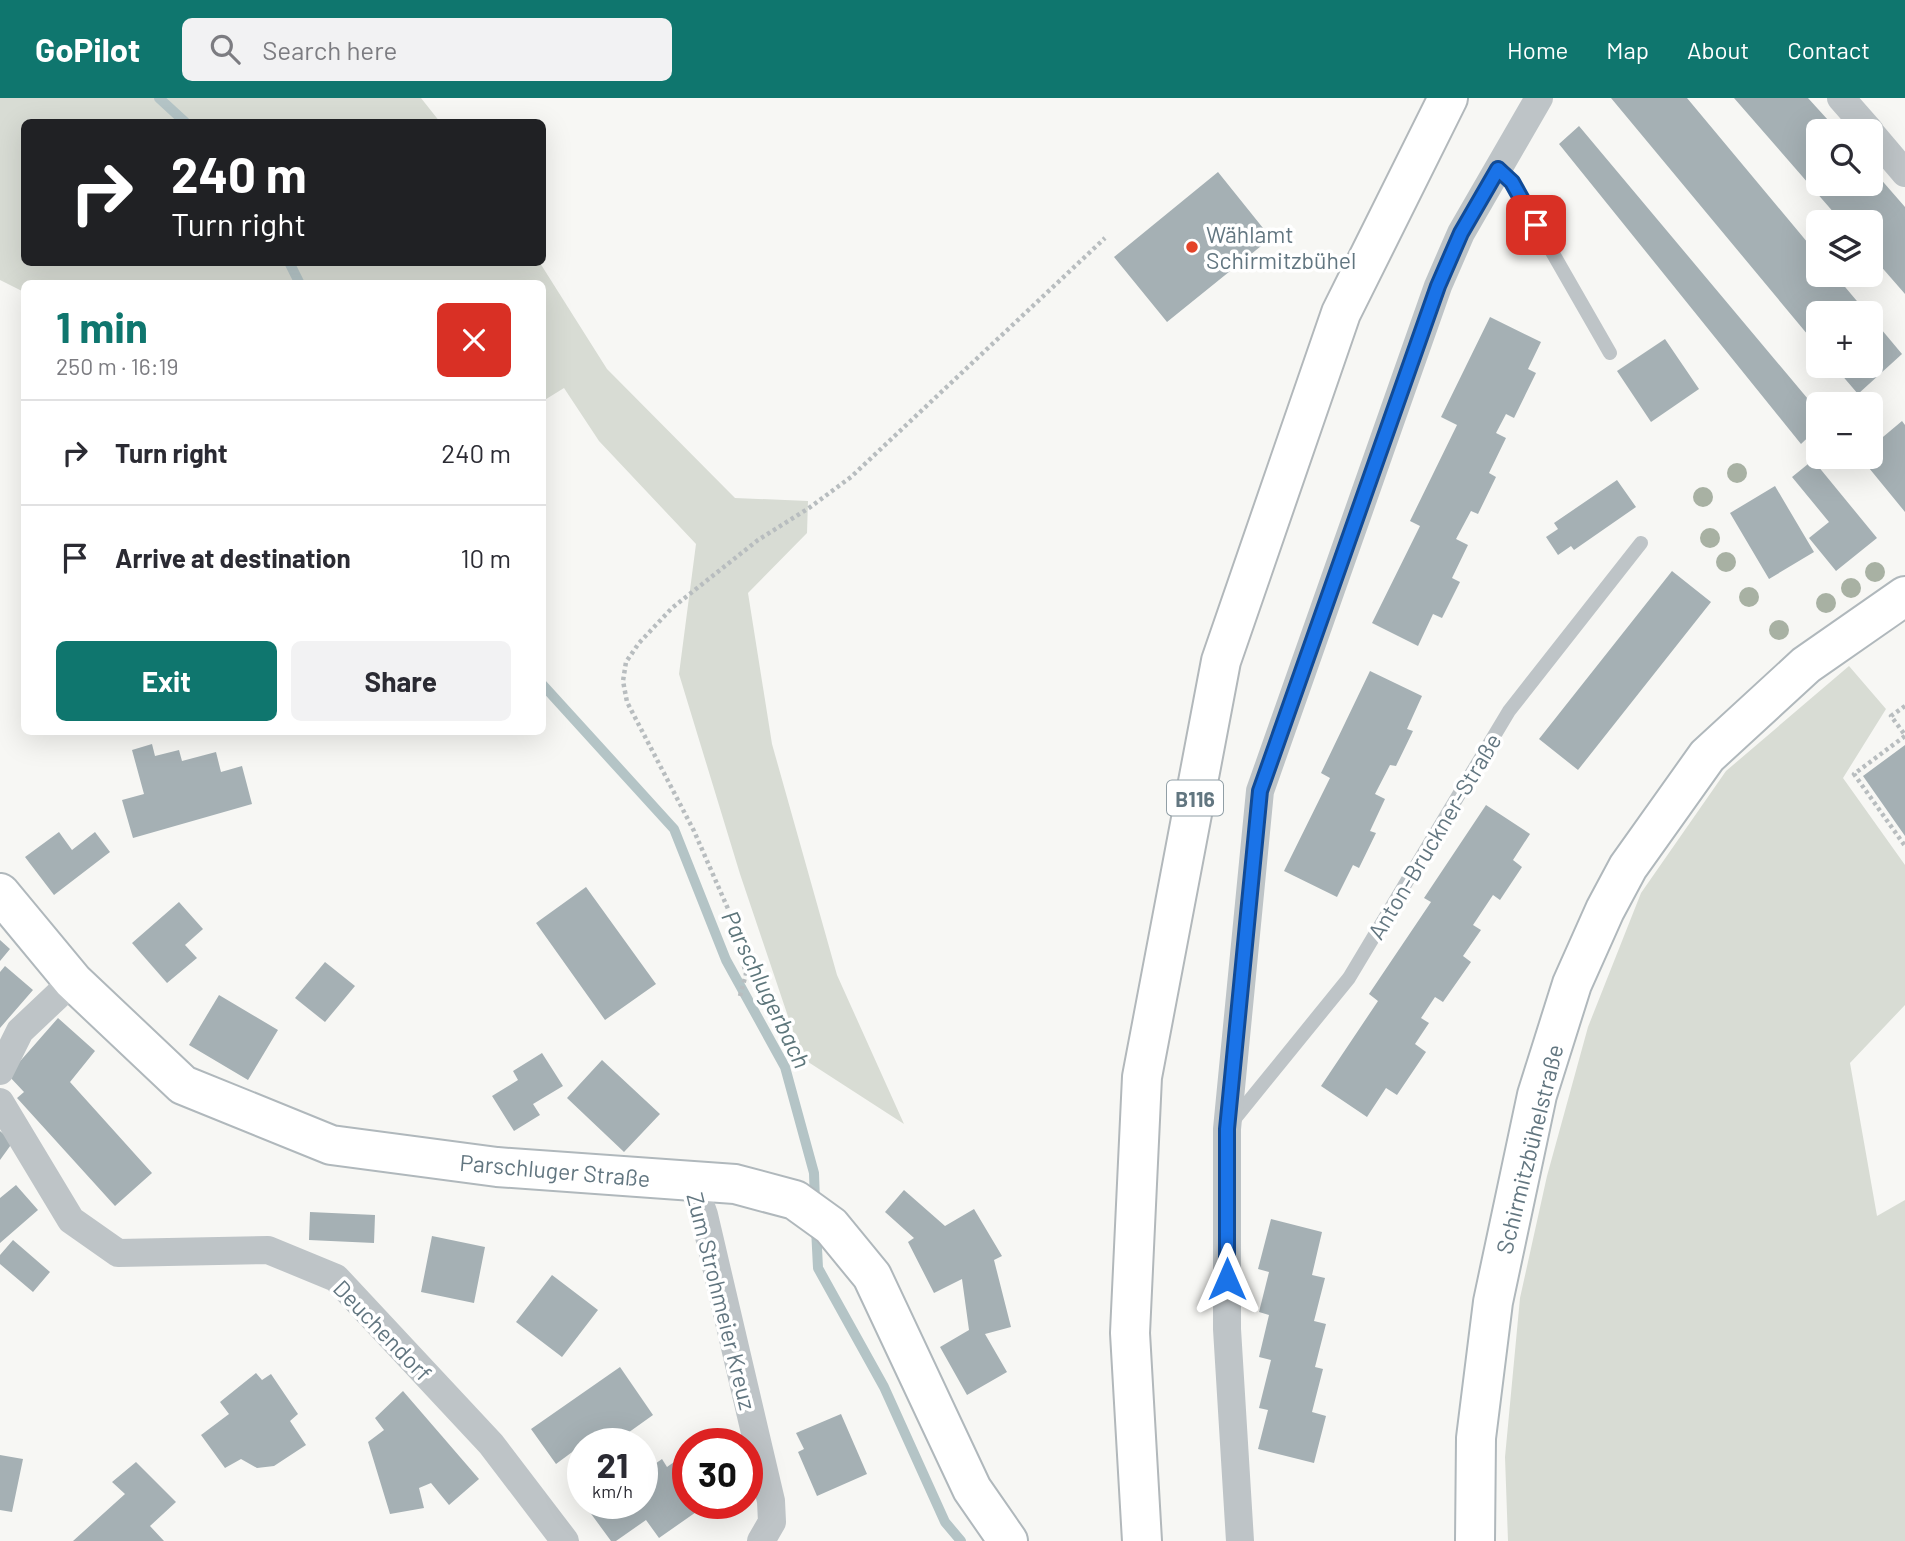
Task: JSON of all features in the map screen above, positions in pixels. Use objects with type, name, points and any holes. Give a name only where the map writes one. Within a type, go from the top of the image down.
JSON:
[{"type":"main road","points":[[1426,98],[1427,139]]},
{"type":"main road","name":"B116","points":[[1142,1541],[1130,1333],[1142,1077],[1221,661],[1341,313],[1448,98]]},
{"type":"main road","name":"Schirmitzbühelstraße","points":[[1475,1541],[1476,1438],[1496,1289],[1537,1095],[1572,984],[1605,910],[1628,867],[1707,756],[1806,664],[1905,596]]},
{"type":"main road","name":"Parschluger Straße","points":[[0,893],[73,981],[183,1085],[331,1145],[496,1167],[736,1184],[795,1199],[831,1226],[872,1276],[972,1489],[1008,1541]]},
{"type":"street","points":[[1240,1541],[1227,1329],[1227,1129],[1260,791],[1438,286],[1461,233],[1539,98]]},
{"type":"street","points":[[1841,98],[1859,119]]},
{"type":"street","points":[[1883,147],[1905,173]]},
{"type":"street","points":[[0,1070],[20,1031],[73,981]]},
{"type":"street","name":"Deuchendorf","points":[[0,1102],[71,1220],[118,1253],[268,1250],[336,1278],[491,1444],[565,1541]]},
{"type":"street","name":"Zum Strohmeier Kreuz","points":[[692,1181],[704,1215],[771,1501],[772,1522],[761,1541]]},
{"type":"lane","points":[[1498,169],[1512,182],[1610,353]]},
{"type":"lane","name":"Anton-Bruckner-Straße","points":[[1227,1129],[1349,978],[1509,711],[1641,543]]},
{"type":"path","points":[[740,996],[746,974],[732,918],[716,876],[627,702],[623,681],[625,663],[639,643],[692,592],[758,540],[809,509],[851,477],[1105,238]]},
{"type":"path","points":[[1905,706],[1891,716],[1905,735],[1854,774],[1885,812],[1905,846]]},
{"type":"shaded area","points":[[0,98],[421,98],[438,119],[21,119],[21,266],[542,266],[607,369],[735,498],[808,501],[807,533],[748,593],[772,744],[837,975],[904,1124],[802,1058],[740,874],[679,674],[696,544],[599,441],[564,388],[546,399],[546,280],[21,280],[21,290],[0,280]]},
{"type":"shaded area","points":[[1849,666],[1886,709],[1843,778],[1905,865],[1905,1005],[1850,1063],[1877,1216],[1905,1200],[1905,1541],[1508,1541],[1505,1457],[1520,1298],[1547,1176],[1588,1027],[1641,893],[1726,771]]},
{"type":"building","points":[[1611,98],[1687,98],[1806,241],[1806,287],[1845,287],[1857,301],[1806,301],[1806,333]]},
{"type":"building","points":[[1734,98],[1808,98],[1827,119],[1806,119],[1806,181]]},
{"type":"building","points":[[1579,126],[1806,397],[1806,439],[1801,444],[1559,144]]},
{"type":"building","name":"Wählamt Schirmitzbühel","points":[[1218,172],[1271,238],[1167,322],[1114,257]]},
{"type":"building","points":[[1883,182],[1905,207],[1905,294],[1883,269],[1883,210],[1832,210],[1819,196],[1883,196]]},
{"type":"building","points":[[1490,317],[1541,342],[1528,369],[1536,373],[1514,418],[1506,414],[1496,433],[1506,438],[1489,473],[1496,477],[1478,514],[1471,511],[1456,539],[1468,545],[1452,578],[1460,582],[1442,618],[1433,614],[1418,646],[1372,623],[1420,526],[1410,521],[1457,425],[1441,417]]},
{"type":"building","points":[[1883,331],[1902,354],[1883,371]]},
{"type":"building","points":[[1665,339],[1699,389],[1651,422],[1617,371]]},
{"type":"building","points":[[1844,378],[1876,378],[1860,392],[1856,392]]},
{"type":"building","points":[[1902,421],[1905,425],[1905,512],[1870,469],[1883,469],[1883,437]]},
{"type":"building","points":[[1806,466],[1806,469],[1820,469],[1877,538],[1836,571],[1809,538],[1829,522],[1792,477]]},
{"type":"building","points":[[1617,480],[1636,507],[1574,550],[1571,546],[1558,555],[1546,537],[1558,529],[1554,523]]},
{"type":"building","points":[[1775,486],[1814,552],[1769,579],[1730,513]]},
{"type":"building","points":[[1672,571],[1711,602],[1578,770],[1539,739]]},
{"type":"building","points":[[1370,671],[1422,696],[1407,729],[1413,731],[1396,766],[1390,765],[1375,794],[1385,799],[1370,831],[1376,833],[1359,868],[1353,865],[1337,897],[1284,871],[1330,778],[1321,773]]},
{"type":"building","points":[[152,744],[155,756],[179,750],[182,761],[216,752],[221,772],[242,766],[252,804],[133,838],[122,800],[144,794],[132,750]]},
{"type":"building","points":[[1905,745],[1905,836],[1863,776]]},
{"type":"building","points":[[1486,805],[1530,834],[1513,860],[1522,867],[1500,900],[1493,895],[1473,925],[1481,930],[1463,956],[1471,962],[1443,1002],[1435,997],[1421,1018],[1429,1023],[1415,1044],[1426,1052],[1397,1095],[1386,1088],[1367,1117],[1321,1086],[1378,1001],[1369,994],[1431,902],[1424,898]]},
{"type":"building","points":[[59,832],[72,850],[95,832],[110,852],[54,895],[25,857]]},
{"type":"building","points":[[586,887],[656,984],[605,1020],[536,923]]},
{"type":"building","points":[[179,902],[203,929],[185,945],[197,958],[167,983],[132,943]]},
{"type":"building","points":[[0,940],[10,949],[0,961]]},
{"type":"building","points":[[325,962],[355,986],[325,1022],[295,998]]},
{"type":"building","points":[[5,966],[33,990],[0,1028],[0,972]]},
{"type":"building","points":[[219,995],[278,1030],[248,1080],[189,1045]]},
{"type":"building","points":[[58,1018],[95,1051],[70,1082],[152,1173],[115,1206],[17,1098],[24,1092],[8,1075]]},
{"type":"building","points":[[542,1053],[563,1086],[533,1104],[540,1115],[514,1131],[492,1096],[518,1080],[513,1071]]},
{"type":"building","points":[[602,1060],[660,1114],[624,1152],[567,1098]]},
{"type":"building","points":[[0,1131],[13,1142],[0,1160]]},
{"type":"building","points":[[16,1185],[38,1210],[0,1243],[0,1198]]},
{"type":"building","points":[[904,1190],[945,1226],[974,1209],[1002,1256],[994,1260],[1011,1327],[985,1334],[1007,1372],[967,1395],[940,1347],[969,1330],[962,1279],[934,1293],[908,1242],[914,1238],[885,1212]]},
{"type":"building","points":[[310,1212],[375,1215],[374,1243],[309,1240]]},
{"type":"building","points":[[1271,1219],[1322,1232],[1312,1275],[1325,1278],[1314,1321],[1326,1324],[1315,1367],[1323,1369],[1312,1412],[1326,1416],[1314,1463],[1258,1449],[1268,1410],[1259,1408],[1271,1360],[1259,1357],[1269,1315],[1259,1312],[1269,1272],[1258,1269]]},
{"type":"building","points":[[432,1236],[485,1247],[474,1303],[421,1292]]},
{"type":"building","points":[[13,1240],[50,1272],[33,1292],[0,1264],[0,1255]]},
{"type":"building","points":[[552,1275],[598,1310],[562,1357],[516,1322]]},
{"type":"building","points":[[620,1367],[653,1415],[635,1428],[567,1428],[567,1456],[556,1464],[531,1429]]},
{"type":"building","points":[[256,1373],[262,1380],[271,1374],[298,1414],[290,1421],[306,1445],[274,1466],[257,1468],[241,1459],[225,1468],[201,1435],[229,1414],[220,1402]]},
{"type":"building","points":[[403,1391],[479,1479],[449,1505],[431,1483],[419,1488],[424,1508],[390,1514],[368,1442],[384,1430],[375,1418]]},
{"type":"building","points":[[841,1414],[867,1474],[817,1496],[798,1452],[804,1449],[796,1433]]},
{"type":"building","points":[[0,1455],[23,1459],[12,1512],[0,1510]]},
{"type":"building","points":[[662,1459],[667,1467],[672,1463],[672,1519],[686,1519],[659,1538],[646,1520],[616,1541],[611,1541],[595,1519],[658,1519],[658,1462]]},
{"type":"building","points":[[136,1462],[176,1502],[150,1526],[164,1541],[73,1541],[125,1494],[112,1482]]},
{"type":"waterway","name":"Parschlugerbach","points":[[159,98],[182,119]]},
{"type":"waterway","name":"Parschlugerbach","points":[[291,266],[298,280]]},
{"type":"waterway","name":"Parschlugerbach","points":[[546,688],[674,829],[726,960],[785,1067],[814,1173],[815,1202]]},
{"type":"waterway","name":"Parschlugerbach","points":[[816,1228],[818,1268],[884,1387],[945,1522],[961,1541]]},
{"type":"place","name":"Wählamt Schirmitzbühel","points":[[1192,247]]},
{"type":"route","points":[[1227,1279],[1227,1129],[1260,791],[1438,286],[1461,233],[1498,169],[1512,182],[1536,225]]}]
